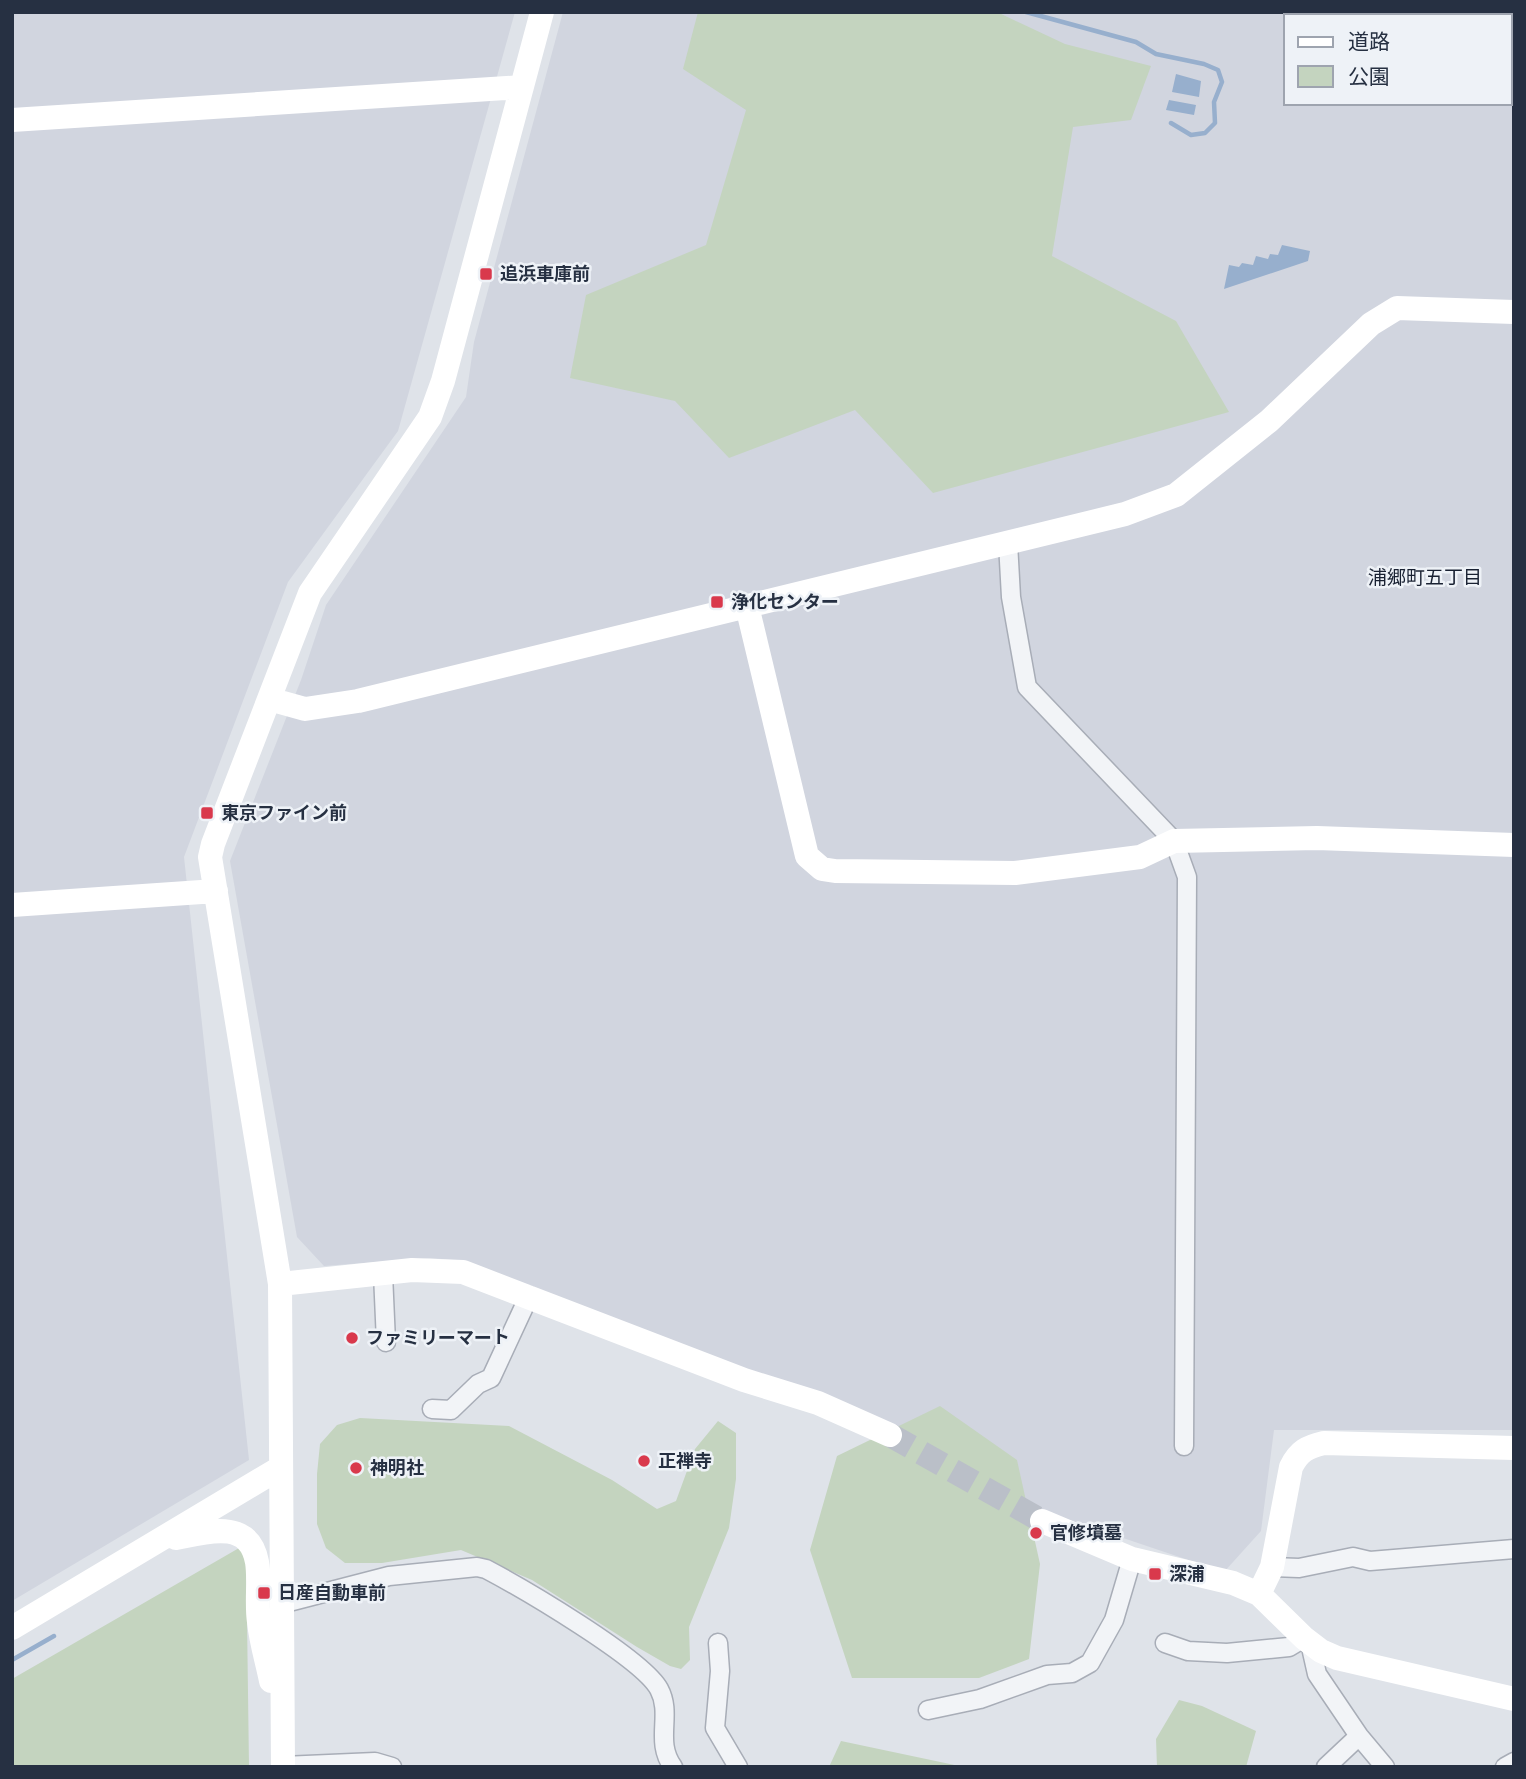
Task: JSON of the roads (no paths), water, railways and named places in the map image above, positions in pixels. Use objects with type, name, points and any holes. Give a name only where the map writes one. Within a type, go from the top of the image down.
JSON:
[{"type":"street","points":[[392,1767],[375,1762],[283,1766],[280,1284],[210,857],[310,593],[430,416],[443,381],[542,12]]},
{"type":"street","points":[[12,120],[522,87]]},
{"type":"street","points":[[269,699],[295,708],[326,708],[1125,514],[1176,495],[1269,421],[1371,324],[1396,308],[1514,312]]},
{"type":"street","points":[[1008,543],[1011,597],[1027,687],[1174,841],[1187,877],[1184,1446]]},
{"type":"street","points":[[747,606],[807,856],[822,869],[1015,873],[1140,857],[1174,841],[1317,838],[1514,845]]},
{"type":"street","points":[[12,905],[216,891]]},
{"type":"street","points":[[280,1284],[412,1270],[463,1272],[744,1380],[818,1403],[890,1435]]},
{"type":"street","points":[[383,1274],[386,1342]]},
{"type":"street","points":[[432,1409],[451,1410],[478,1384],[491,1378],[529,1296]]},
{"type":"street","points":[[1259,1594],[1272,1567],[1291,1467],[1298,1453],[1310,1446],[1324,1443],[1514,1448]]},
{"type":"street","points":[[12,1628],[280,1468]]},
{"type":"street","points":[[1042,1521],[1132,1559],[1233,1583],[1259,1594],[1307,1641],[1337,1658],[1514,1699]]},
{"type":"street","points":[[157,1542],[212,1530],[231,1531],[247,1541],[257,1562],[259,1622],[283,1736]]},
{"type":"street","points":[[1272,1567],[1299,1568],[1353,1557],[1370,1561],[1514,1549]]},
{"type":"street","points":[[928,1710],[980,1699],[1046,1675],[1072,1673],[1090,1663],[1114,1620],[1132,1559]]},
{"type":"street","points":[[281,1604],[389,1576],[477,1567],[486,1569],[608,1644],[657,1685],[664,1712],[662,1746],[673,1767]]},
{"type":"street","points":[[1165,1643],[1188,1651],[1227,1653],[1289,1647],[1307,1641]]},
{"type":"street","points":[[1307,1641],[1317,1674],[1385,1767]]},
{"type":"street","points":[[718,1643],[720,1671],[715,1728],[738,1767]]},
{"type":"street","points":[[1326,1767],[1360,1736]]},
{"type":"street","points":[[1504,1767],[1514,1762]]},
{"type":"water","points":[[1176,74],[1201,81],[1199,97],[1172,92]]},
{"type":"water","points":[[1169,100],[1196,105],[1194,115],[1166,110]]},
{"type":"water","points":[[1282,245],[1310,251],[1308,261],[1224,289],[1229,265],[1253,265],[1256,256],[1268,259],[1270,254],[1278,255]]},
{"type":"waterway","points":[[1026,12],[1136,42],[1156,54],[1204,64],[1218,70],[1222,82],[1214,102],[1215,123],[1205,133],[1191,135],[1171,123]]},
{"type":"waterway","points":[[12,1660],[54,1636]]},
{"type":"tunnel","points":[[890,1435],[1042,1521]]},
{"type":"place","name":"追浜車庫前","points":[[486,274]]},
{"type":"place","name":"浄化センター","points":[[717,602]]},
{"type":"place","name":"東京ファイン前","points":[[207,813]]},
{"type":"place","name":"ファミリーマート","points":[[352,1338]]},
{"type":"place","name":"正禅寺","points":[[644,1461]]},
{"type":"place","name":"神明社","points":[[356,1468]]},
{"type":"place","name":"官修墳墓","points":[[1036,1533]]},
{"type":"place","name":"深浦","points":[[1155,1574]]},
{"type":"place","name":"日産自動車前","points":[[264,1593]]},
{"type":"district","name":"浦郷町五丁目","points":[[1425,577]]}]
